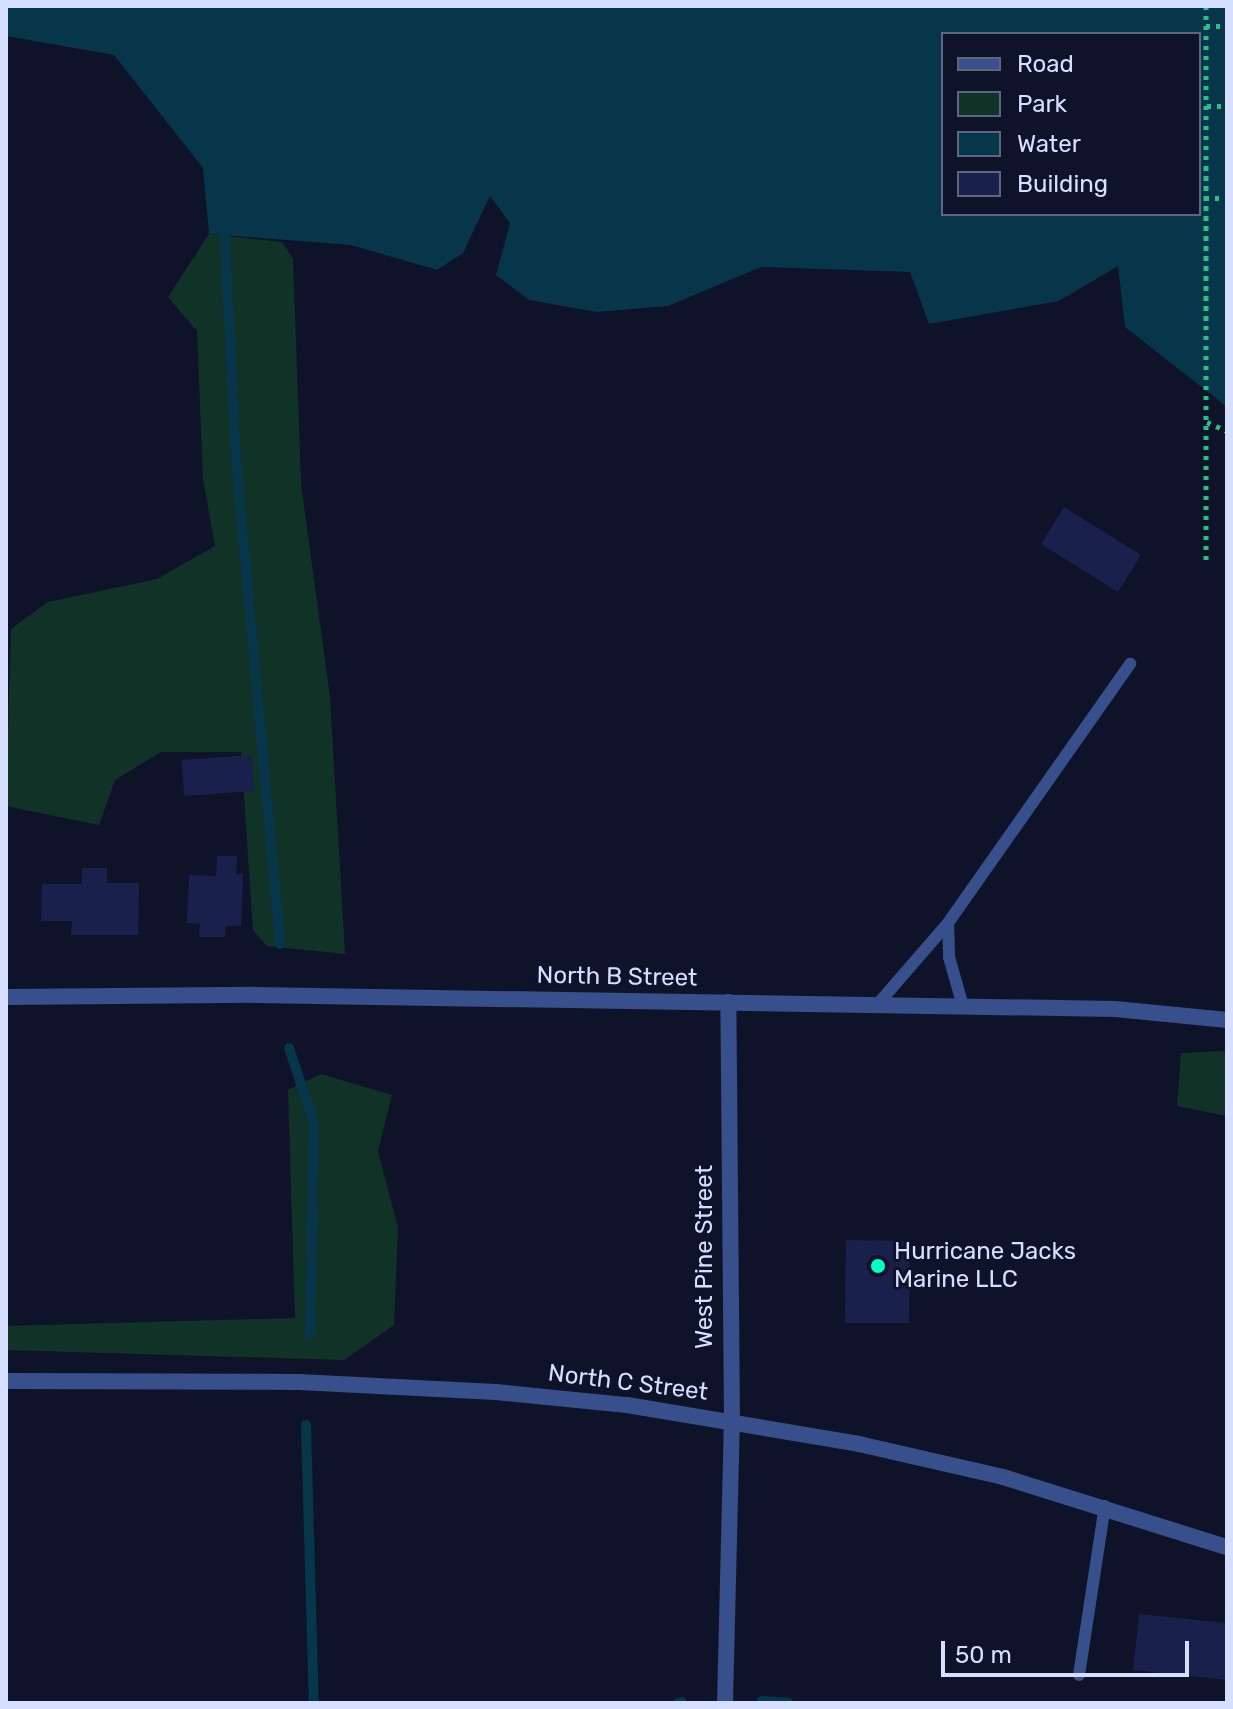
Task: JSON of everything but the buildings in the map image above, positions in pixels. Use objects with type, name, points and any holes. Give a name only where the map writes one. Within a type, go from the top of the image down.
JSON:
[{"type":"street","name":"North B Street","points":[[6,997],[963,1006],[1115,1009],[1227,1020]]},
{"type":"street","name":"West Pine Street","points":[[725,1703],[732,1420],[728,1002]]},
{"type":"street","name":"North C Street","points":[[6,1381],[299,1382],[496,1392],[732,1420],[859,1444],[1105,1506],[1227,1547]]},
{"type":"lane","points":[[877,1005],[948,923],[1130,664]]},
{"type":"lane","points":[[948,923],[949,957],[963,1006]]},
{"type":"lane","points":[[1079,1675],[1105,1506]]},
{"type":"path","points":[[1206,6],[1206,560]]},
{"type":"path","points":[[1206,26],[1227,26]]},
{"type":"path","points":[[1207,106],[1227,106]]},
{"type":"path","points":[[1205,198],[1227,198]]},
{"type":"path","points":[[1207,422],[1227,431]]},
{"type":"green space","points":[[209,234],[282,242],[293,259],[301,484],[330,697],[345,954],[267,946],[253,930],[241,752],[161,752],[115,780],[99,825],[6,806],[11,629],[48,602],[157,579],[215,546],[203,479],[197,331],[168,297]]},
{"type":"green space","points":[[1227,1051],[1227,1116],[1177,1106],[1181,1053]]},
{"type":"green space","points":[[321,1074],[392,1095],[378,1151],[398,1228],[394,1325],[344,1360],[6,1350],[6,1326],[295,1318],[288,1090]]},
{"type":"water","points":[[6,6],[1227,6],[1227,407],[1125,327],[1118,266],[1059,301],[929,324],[910,272],[761,267],[668,306],[597,312],[529,300],[496,275],[510,223],[490,196],[463,253],[437,270],[351,245],[209,234],[203,168],[114,55],[6,36]]},
{"type":"waterway","points":[[224,224],[236,460],[280,944]]},
{"type":"waterway","points":[[289,1048],[314,1123],[310,1335]]},
{"type":"waterway","points":[[306,1425],[314,1703]]},
{"type":"waterway","points":[[762,1701],[788,1703]]},
{"type":"waterway","points":[[678,1703],[682,1702]]},
{"type":"place","name":"Hurricane Jacks Marine LLC","points":[[878,1266]]}]
